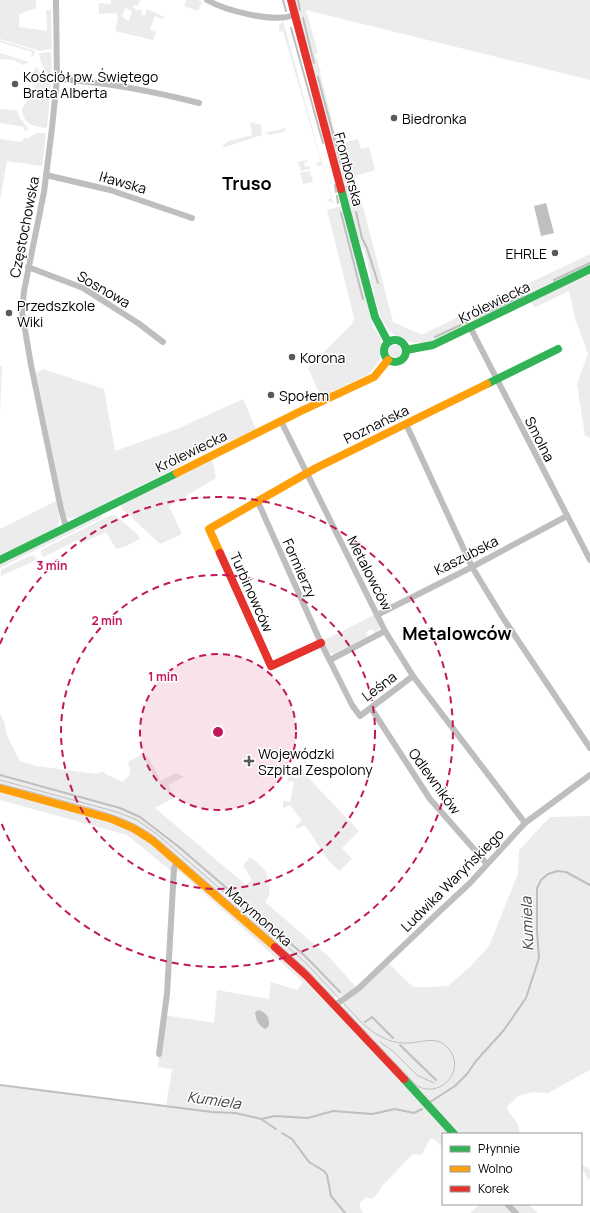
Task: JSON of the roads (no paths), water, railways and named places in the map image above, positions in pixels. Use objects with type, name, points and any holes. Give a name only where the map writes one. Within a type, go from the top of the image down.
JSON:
[{"type":"street","name":"Częstochowska","points":[[56,0],[57,79],[46,175],[22,306],[24,326],[59,501],[66,526]]},
{"type":"street","points":[[207,0],[239,12],[277,18],[294,15]]},
{"type":"street","name":"Fromborska","points":[[291,0],[375,317],[388,342]]},
{"type":"street","points":[[57,79],[97,82],[157,92],[199,103]]},
{"type":"street","name":"Iławska","points":[[46,175],[133,196],[192,218]]},
{"type":"street","name":"Sosnowa","points":[[28,267],[83,288],[138,323],[163,342]]},
{"type":"street","name":"Królewiecka","points":[[406,350],[432,346],[590,269]]},
{"type":"street","name":"Smolna","points":[[470,327],[590,560]]},
{"type":"street","points":[[394,340],[400,341],[406,350],[404,358],[396,362],[388,360],[384,354],[386,344],[394,340]]},
{"type":"street","name":"Poznańska","points":[[209,529],[307,473],[558,349]]},
{"type":"street","name":"Królewiecka","points":[[0,560],[66,526],[374,377],[388,360]]},
{"type":"street","name":"Metalowców","points":[[281,421],[377,615],[413,676],[525,823]]},
{"type":"street","points":[[406,424],[472,567],[503,618],[590,748]]},
{"type":"street","name":"Formierzy","points":[[258,502],[321,643]]},
{"type":"street","name":"Kaszubska","points":[[377,615],[472,567],[567,516]]},
{"type":"street","name":"Turbinowców","points":[[209,529],[271,666],[321,643]]},
{"type":"street","points":[[321,643],[330,660],[386,631]]},
{"type":"street","name":"Leśna","points":[[330,660],[352,706],[360,716],[413,676]]},
{"type":"street","name":"Odlewników","points":[[371,708],[430,799],[487,864]]},
{"type":"street","name":"Ludwika Waryńskiego","points":[[335,1005],[358,989],[465,887],[525,823],[590,775]]},
{"type":"street","name":"Marymoncka","points":[[0,788],[103,816],[128,825],[152,840],[282,953],[335,1005],[453,1133]]},
{"type":"street","points":[[159,1054],[167,994],[174,868],[177,862]]},
{"type":"street","points":[[508,1205],[516,1213]]},
{"type":"waterway","points":[[283,0],[286,11]]},
{"type":"waterway","points":[[298,0],[300,10]]},
{"type":"waterway","points":[[303,18],[314,63]]},
{"type":"waterway","points":[[291,28],[323,143]]},
{"type":"waterway","points":[[318,77],[341,164]]},
{"type":"waterway","points":[[335,185],[336,192]]},
{"type":"waterway","points":[[347,187],[354,201]]},
{"type":"waterway","points":[[337,196],[338,203]]},
{"type":"waterway","points":[[356,212],[362,238],[367,248],[378,283]]},
{"type":"waterway","points":[[341,213],[363,299]]},
{"type":"waterway","points":[[554,280],[590,263]]},
{"type":"waterway","points":[[479,316],[522,296]]},
{"type":"waterway","points":[[435,337],[469,321]]},
{"type":"waterway","points":[[0,775],[120,808],[140,817],[179,847],[244,903]]},
{"type":"waterway","name":"Kumiela","points":[[430,1102],[455,1086],[467,1074],[476,1061],[504,1030],[526,998],[539,958],[537,931],[537,888],[541,880],[548,874],[558,871],[566,872],[590,885]]},
{"type":"waterway","points":[[251,909],[305,956],[340,992]]},
{"type":"waterway","points":[[365,1022],[372,1017],[393,1038]]},
{"type":"waterway","points":[[400,1045],[436,1080]]},
{"type":"waterway","name":"Kumiela","points":[[0,1085],[212,1112],[235,1113],[261,1119],[275,1116],[308,1118],[333,1111],[372,1114],[395,1109],[414,1113],[422,1109]]},
{"type":"waterway","points":[[261,1119],[276,1129]]},
{"type":"waterway","points":[[282,1133],[292,1139],[309,1162],[324,1171],[327,1175],[331,1196],[345,1213]]},
{"type":"tram line","points":[[0,780],[117,812],[137,820],[158,835],[306,963],[363,1024],[372,1031],[387,1040],[398,1043],[438,1041],[448,1048],[453,1056],[455,1065],[449,1080],[443,1085],[435,1088],[426,1089],[417,1086],[304,967],[155,837],[145,830],[104,812],[0,784]]},
{"type":"tram line","points":[[380,1042],[394,1052],[417,1075],[434,1083]]},
{"type":"place","name":"Kościół pw. Świętego Brata Alberta","points":[[15,84]]},
{"type":"place","name":"Biedronka","points":[[394,118]]},
{"type":"place","name":"EHRLE","points":[[555,253]]},
{"type":"place","name":"Przedszkole Wiki","points":[[9,313]]},
{"type":"place","name":"Korona","points":[[292,357]]},
{"type":"place","name":"Społem","points":[[271,395]]},
{"type":"place","name":"Wojewódzki Szpital Zespolony","points":[[249,761]]},
{"type":"district","name":"Truso","points":[[247,183]]},
{"type":"district","name":"Metalowców","points":[[457,633]]}]
